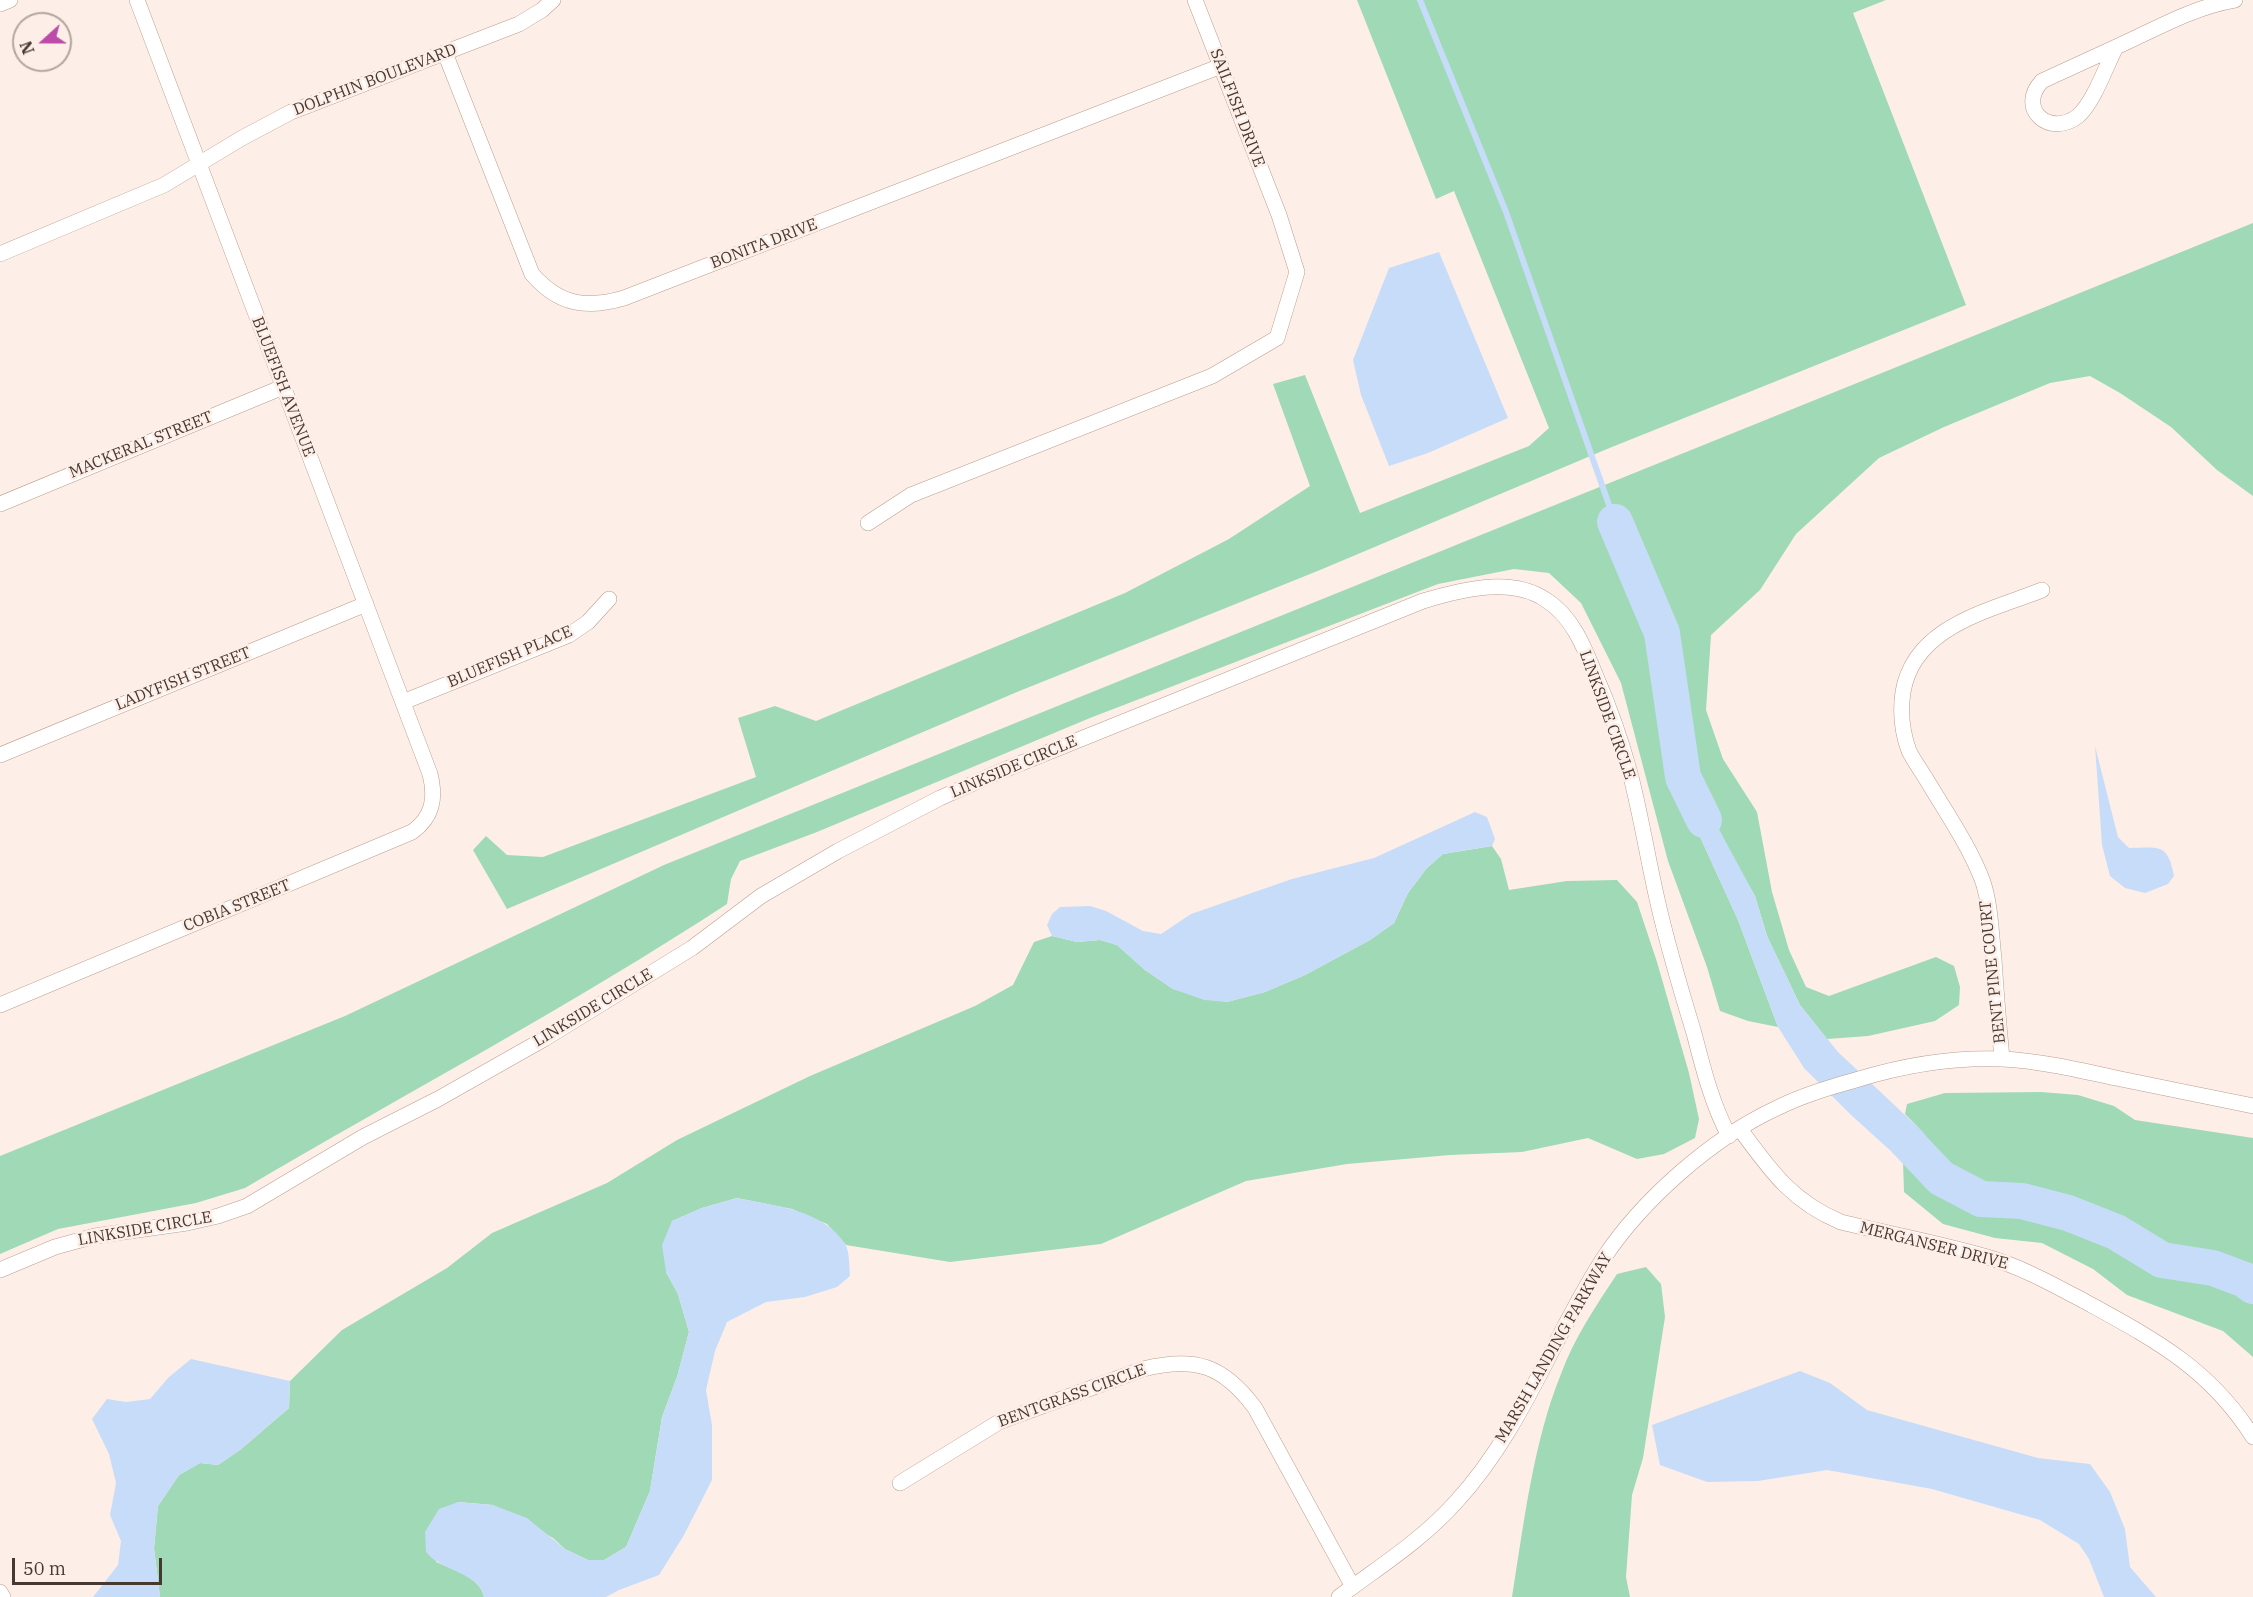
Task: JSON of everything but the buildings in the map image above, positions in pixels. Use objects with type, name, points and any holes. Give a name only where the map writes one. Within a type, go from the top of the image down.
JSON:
[{"type":"street","points":[[0,4],[10,0]]},
{"type":"street","name":"BLUEFISH AVENUE","points":[[137,0],[430,774]]},
{"type":"street","name":"DOLPHIN BOULEVARD","points":[[0,254],[164,185],[242,138],[291,112],[519,24],[542,10],[553,0]]},
{"type":"street","name":"SAILFISH DRIVE","points":[[868,523],[911,495],[1212,376],[1277,338],[1297,272],[1279,215],[1195,0]]},
{"type":"street","points":[[2116,47],[2086,107],[2077,117],[2052,124],[2042,120],[2034,110],[2032,99],[2035,89],[2042,81],[2116,47],[2192,13],[2222,2],[2235,0]]},
{"type":"street","name":"BONITA DRIVE","points":[[445,53],[532,273],[548,290],[579,304],[602,304],[624,298],[1221,66]]},
{"type":"street","name":"MACKERAL STREET","points":[[0,504],[283,387]]},
{"type":"street","name":"LINKSIDE CIRCLE","points":[[0,1270],[55,1247],[95,1236],[187,1223],[247,1206],[363,1137],[438,1099],[544,1039],[693,948],[761,896],[838,851],[940,798],[1423,601],[1482,588],[1512,588],[1545,599],[1559,609],[1570,622],[1587,654],[1629,771],[1662,922],[1711,1095],[1735,1132]]},
{"type":"street","name":"BENT PINE COURT","points":[[2002,1059],[1990,912],[1983,883],[1971,855],[1910,751],[1902,728],[1901,706],[1904,685],[1911,667],[1923,649],[1938,634],[1958,622],[2042,590]]},
{"type":"street","name":"BLUEFISH PLACE","points":[[403,702],[569,635],[588,622],[609,599]]},
{"type":"street","name":"LADYFISH STREET","points":[[0,755],[366,604]]},
{"type":"street","name":"COBIA STREET","points":[[0,1005],[412,832],[420,827],[428,817],[433,804],[430,774]]},
{"type":"street","name":"MARSH LANDING PARKWAY","points":[[1339,1597],[1422,1537],[1457,1502],[1488,1463],[1517,1416],[1574,1307],[1605,1257],[1641,1210],[1682,1171],[1735,1132],[1775,1109],[1812,1093],[1878,1073],[1949,1060],[2002,1059],[2055,1065],[2253,1106]]},
{"type":"street","name":"MERGANSER DRIVE","points":[[1735,1132],[1799,1200],[1819,1213],[1841,1222],[1988,1257],[2018,1267],[2156,1340],[2204,1377],[2225,1398],[2253,1437]]},
{"type":"street","name":"BENTGRASS CIRCLE","points":[[900,1483],[987,1428],[1008,1418],[1143,1369],[1164,1364],[1186,1363],[1208,1368],[1225,1376],[1240,1388],[1255,1408],[1353,1587]]},
{"type":"street","name":"MARSH LANDING PARKWAY","points":[[1330,1597],[1353,1587]]},
{"type":"street","points":[[0,1592],[3,1597]]},
{"type":"green space","points":[[1357,0],[1886,0],[1853,13],[1966,305],[1607,449],[1320,570],[1017,692],[507,909],[473,850],[486,836],[507,855],[543,857],[756,777],[738,718],[775,706],[816,721],[1125,593],[1229,539],[1310,486],[1273,384],[1305,375],[1360,513],[1529,446],[1549,428],[1454,191],[1436,199]]},
{"type":"green space","points":[[2253,223],[2253,496],[2217,470],[2171,427],[2090,376],[2050,383],[1944,427],[1879,458],[1796,534],[1760,590],[1711,635],[1706,710],[1723,759],[1757,812],[1772,892],[1789,950],[1806,987],[1829,996],[1936,957],[1954,966],[1960,987],[1959,1005],[1935,1021],[1868,1036],[1827,1039],[1800,1005],[1767,936],[1755,896],[1684,777],[1679,791],[1738,920],[1778,1027],[1748,1021],[1720,1011],[1707,967],[1668,861],[1621,683],[1581,603],[1549,573],[1514,569],[1438,584],[1090,718],[817,832],[740,861],[731,879],[727,904],[548,1014],[245,1188],[196,1203],[58,1229],[0,1254],[0,1156],[345,1016],[664,865]]},
{"type":"green space","points":[[1492,846],[1501,859],[1509,890],[1567,881],[1617,880],[1637,902],[1689,1073],[1699,1119],[1695,1138],[1664,1154],[1637,1159],[1588,1138],[1522,1152],[1450,1155],[1347,1164],[1246,1181],[1101,1244],[950,1262],[846,1245],[827,1224],[792,1209],[737,1198],[702,1208],[672,1221],[666,1272],[678,1294],[689,1332],[677,1377],[662,1417],[650,1491],[626,1547],[604,1560],[588,1560],[565,1549],[553,1538],[493,1505],[458,1502],[436,1562],[472,1579],[482,1590],[484,1597],[160,1597],[154,1548],[158,1506],[179,1475],[200,1463],[218,1465],[240,1450],[289,1408],[290,1381],[342,1330],[447,1268],[492,1233],[607,1183],[677,1140],[810,1076],[975,1006],[1013,985],[1034,942],[1052,936],[1077,942],[1100,940],[1117,945],[1145,970],[1173,989],[1227,1002],[1265,992],[1305,975],[1370,940],[1394,923],[1408,893],[1426,869],[1443,854]]},
{"type":"green space","points":[[2041,1092],[2078,1095],[2114,1106],[2135,1120],[2253,1138],[2253,1357],[2223,1331],[2127,1295],[2093,1269],[2042,1243],[1995,1238],[1943,1224],[1904,1192],[1903,1162],[1923,1173],[1941,1177],[1937,1157],[1930,1142],[1905,1114],[1907,1104],[1945,1093]]},
{"type":"green space","points":[[1646,1267],[1661,1284],[1665,1317],[1643,1458],[1632,1495],[1626,1577],[1630,1597],[1512,1597],[1536,1455],[1551,1400],[1566,1361],[1586,1322],[1617,1274]]},
{"type":"water","points":[[1439,252],[1508,418],[1428,453],[1389,466],[1361,395],[1353,360],[1389,268]]},
{"type":"water","points":[[2095,746],[2118,837],[2129,848],[2154,848],[2165,852],[2172,865],[2174,876],[2168,884],[2145,893],[2125,888],[2110,876],[2102,845]]},
{"type":"water","points":[[1683,777],[1693,781],[1755,896],[1767,936],[1800,1005],[1838,1052],[1923,1132],[1938,1156],[1941,1178],[1923,1173],[1903,1162],[1804,1068],[1778,1027],[1738,920],[1679,791]]},
{"type":"water","points":[[1475,812],[1487,817],[1495,839],[1492,846],[1443,854],[1426,869],[1408,893],[1394,923],[1370,940],[1305,975],[1265,992],[1227,1002],[1204,1000],[1173,989],[1145,970],[1117,945],[1100,940],[1077,942],[1052,936],[1047,925],[1052,914],[1060,907],[1090,906],[1106,911],[1143,931],[1161,934],[1191,914],[1292,879],[1374,858]]},
{"type":"water","points":[[737,1198],[797,1211],[824,1223],[836,1232],[847,1247],[850,1276],[837,1287],[805,1297],[766,1302],[727,1322],[715,1351],[706,1390],[712,1425],[712,1480],[684,1535],[659,1575],[606,1597],[484,1597],[478,1584],[436,1561],[426,1552],[425,1532],[439,1509],[458,1502],[493,1505],[527,1518],[565,1549],[588,1560],[604,1560],[626,1547],[650,1491],[662,1417],[677,1377],[689,1332],[678,1294],[666,1272],[662,1245],[672,1221],[702,1208]]},
{"type":"water","points":[[191,1359],[290,1381],[289,1408],[240,1450],[218,1465],[200,1463],[179,1475],[158,1506],[154,1548],[160,1597],[93,1597],[118,1565],[121,1541],[110,1515],[116,1483],[109,1454],[92,1419],[107,1399],[126,1402],[150,1399],[169,1377]]},
{"type":"water","points":[[1800,1371],[1830,1383],[1867,1410],[2038,1458],[2090,1464],[2110,1492],[2125,1529],[2130,1567],[2156,1597],[2104,1597],[2089,1559],[2079,1544],[2040,1520],[1932,1489],[1827,1470],[1758,1481],[1707,1482],[1660,1465],[1652,1425]]},
{"type":"waterway","points":[[1420,0],[1506,212],[1615,522]]},
{"type":"waterway","points":[[1615,522],[1662,633],[1683,777],[1704,820]]},
{"type":"waterway","points":[[1907,1142],[1941,1178],[1981,1199],[2022,1201],[2068,1213],[2116,1232],[2162,1260],[2213,1268],[2245,1280],[2253,1286]]}]
